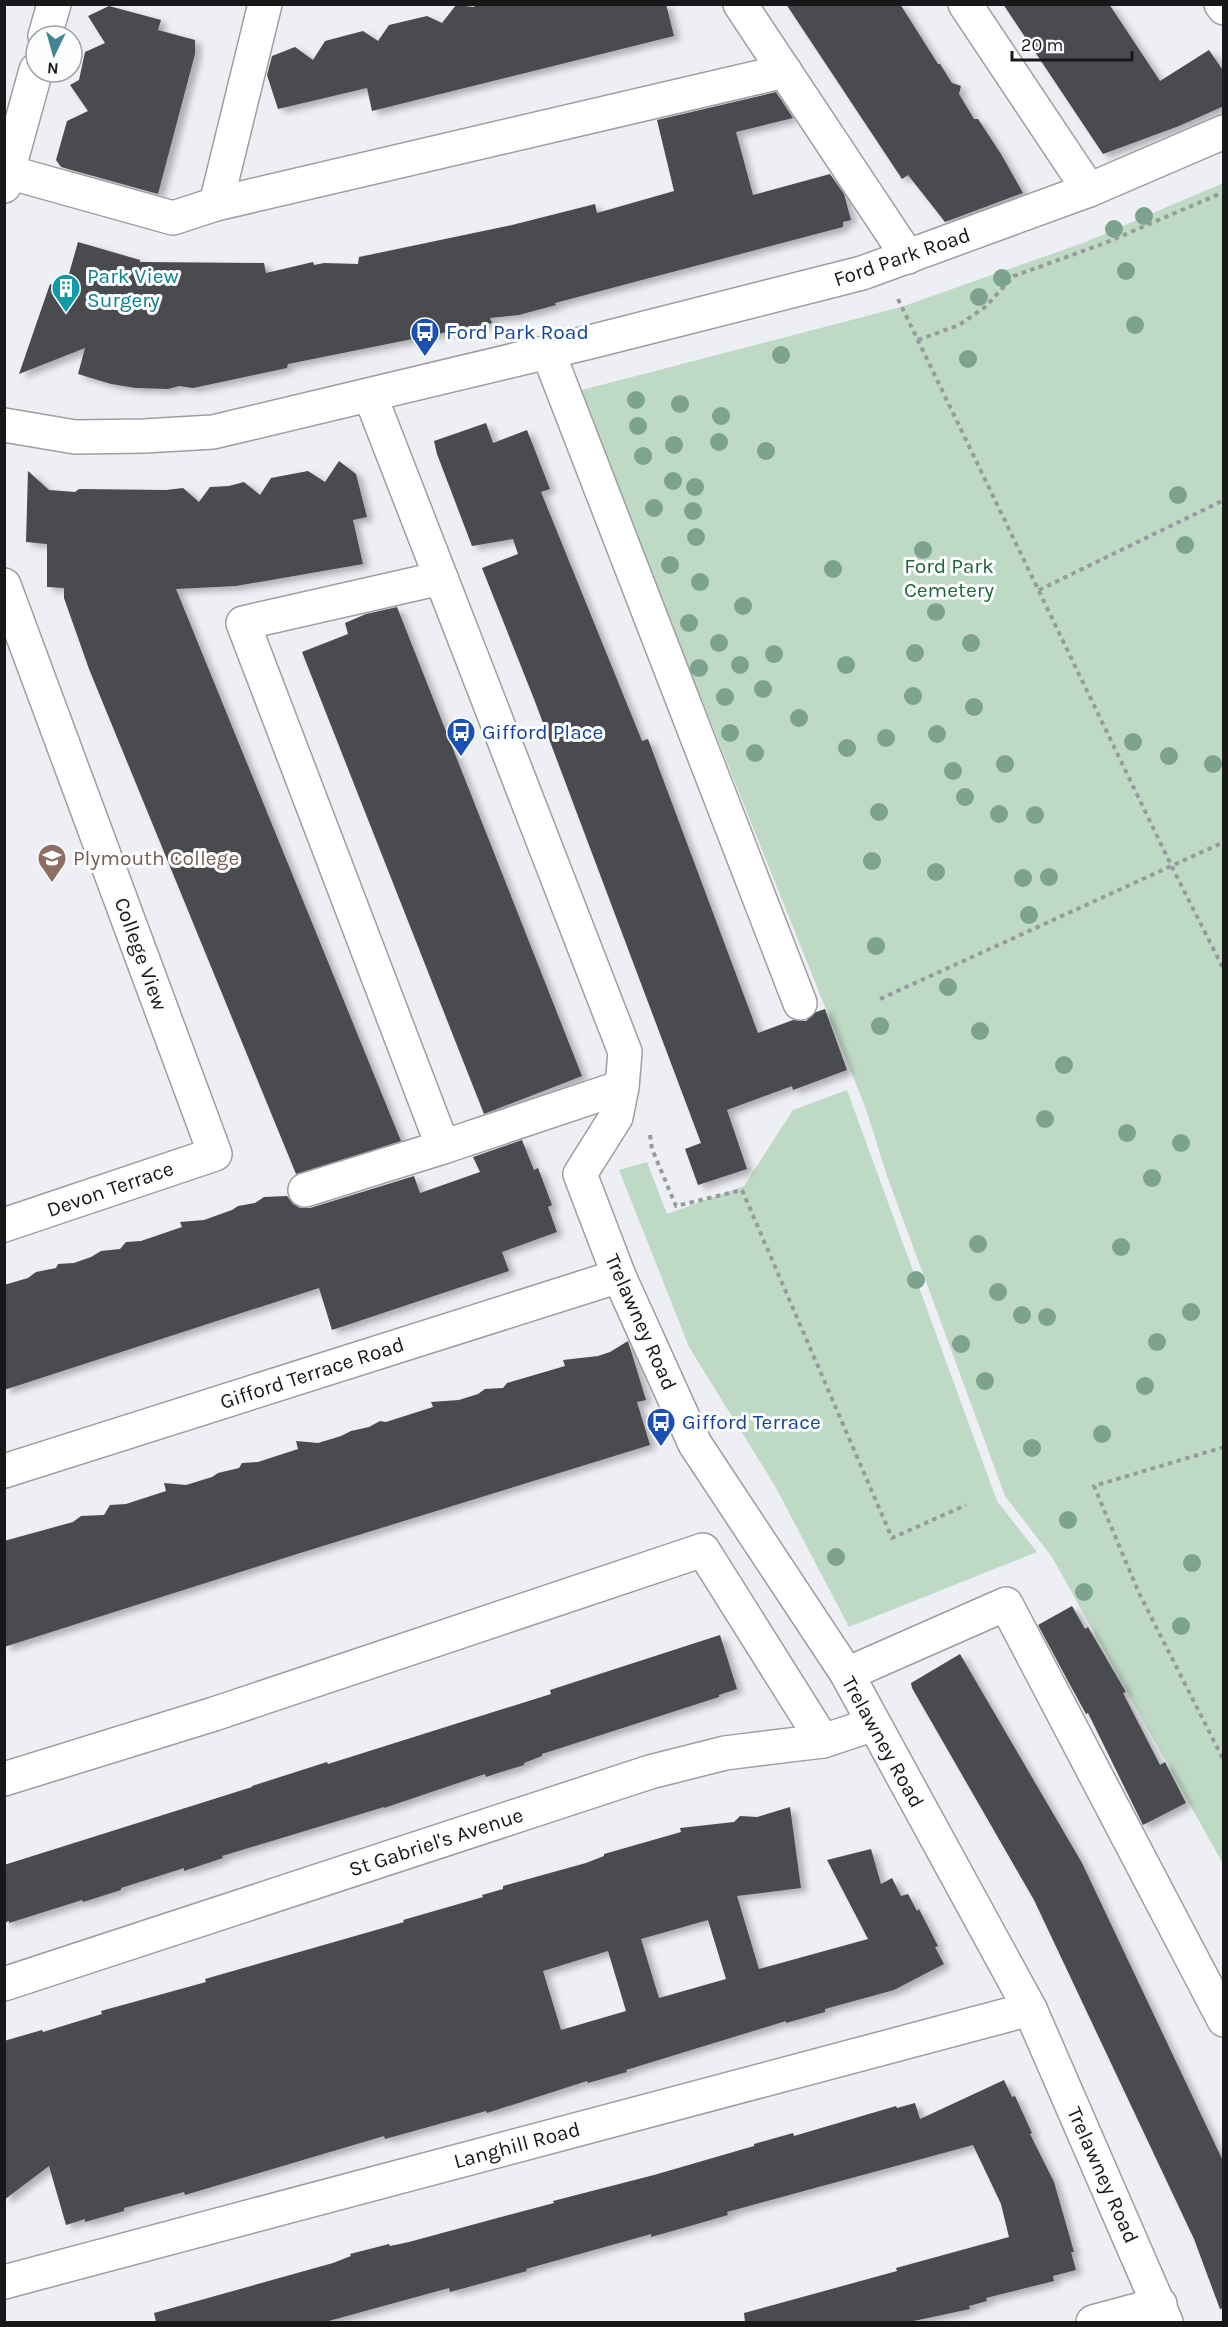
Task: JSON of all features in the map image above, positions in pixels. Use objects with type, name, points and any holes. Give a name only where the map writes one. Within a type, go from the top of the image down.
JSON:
[{"type":"street","points":[[48,24],[54,4]]},
{"type":"street","points":[[216,204],[265,4]]},
{"type":"street","points":[[740,4],[785,72],[895,262]]},
{"type":"street","points":[[965,4],[1089,190]]},
{"type":"street","points":[[1221,4],[1224,8]]},
{"type":"street","points":[[32,84],[5,182],[173,218],[216,204],[785,72]]},
{"type":"street","name":"Ford Park Road","points":[[4,425],[75,437],[213,432],[548,352],[895,262],[1089,190],[1224,132]]},
{"type":"street","points":[[548,352],[800,1003]]},
{"type":"street","points":[[305,1190],[442,1147],[619,1102],[625,1052],[370,394]]},
{"type":"street","points":[[441,578],[243,623],[442,1147]]},
{"type":"street","name":"College View","points":[[4,585],[215,1154]]},
{"type":"street","name":"Trelawney Road","points":[[619,1102],[580,1174],[619,1276],[695,1444],[847,1674],[1030,2009],[1163,2313]]},
{"type":"street","name":"Devon Terrace","points":[[4,1225],[215,1154]]},
{"type":"street","name":"Gifford Terrace Road","points":[[4,1471],[619,1276]]},
{"type":"street","points":[[4,1779],[214,1714],[703,1550],[823,1741]]},
{"type":"street","points":[[847,1674],[1006,1604],[1224,2020]]},
{"type":"street","name":"St Gabriel's Avenue","points":[[4,1984],[650,1772],[725,1753],[823,1741],[874,1724]]},
{"type":"street","name":"Langhill Road","points":[[4,2282],[1030,2009]]},
{"type":"street","points":[[1093,2322],[1163,2313]]},
{"type":"path","points":[[918,340],[959,325],[984,307],[1014,276],[1105,243],[1224,192]]},
{"type":"path","points":[[895,262],[918,340],[1224,970]]},
{"type":"path","points":[[1039,590],[1224,500]]},
{"type":"path","points":[[880,999],[1147,875],[1172,867],[1224,842]]},
{"type":"path","points":[[619,1102],[649,1132],[652,1149],[676,1206],[742,1190],[892,1538],[966,1505]]},
{"type":"path","points":[[1224,1447],[1094,1486],[1139,1593],[1224,1761]]},
{"type":"green space","name":"Ford Park Cemetery","points":[[1223,183],[1223,1864],[1052,1557],[1005,1496],[887,1176],[866,1109],[578,391],[901,307],[1083,243]]},
{"type":"green space","points":[[847,1090],[997,1501],[1037,1552],[849,1627],[775,1486],[689,1347],[619,1170],[647,1162],[667,1214],[744,1186],[793,1110]]},
{"type":"building","points":[[475,4],[666,4],[674,36],[372,111],[367,88],[278,109],[267,75],[272,56],[295,47],[313,60],[325,41],[363,31],[378,41],[389,25],[427,16],[442,23],[456,5],[474,7]]},
{"type":"building","points":[[786,4],[900,4],[952,83],[961,86],[959,94],[974,119],[978,119],[1001,154],[1023,193],[945,222],[908,175],[902,179]]},
{"type":"building","points":[[1003,4],[1109,4],[1160,81],[1209,50],[1224,72],[1224,106],[1179,126],[1103,154]]},
{"type":"building","points":[[109,6],[161,20],[158,30],[195,40],[195,54],[158,194],[61,167],[56,160],[67,121],[88,111],[70,85],[84,84],[85,52],[105,43],[88,16]]},
{"type":"building","points":[[776,92],[793,118],[736,132],[753,195],[830,174],[844,194],[851,220],[843,222],[843,227],[555,303],[556,305],[519,315],[490,318],[492,323],[288,364],[287,368],[193,388],[179,386],[168,389],[136,388],[111,384],[78,374],[85,348],[19,374],[50,284],[65,288],[78,242],[140,260],[140,262],[264,263],[266,273],[313,262],[314,265],[358,264],[359,257],[512,225],[595,204],[597,213],[674,191],[657,120]]},
{"type":"building","points":[[486,423],[493,443],[527,430],[550,489],[541,492],[642,741],[648,739],[758,1033],[793,1020],[806,1021],[816,1012],[825,1009],[847,1070],[793,1090],[792,1086],[727,1110],[747,1169],[698,1185],[685,1149],[701,1143],[534,699],[482,568],[518,554],[513,539],[472,546],[437,454],[434,441]]},
{"type":"building","points":[[339,461],[356,474],[367,517],[353,520],[363,564],[236,586],[176,589],[401,1141],[296,1174],[89,669],[64,598],[64,588],[47,587],[47,544],[26,542],[28,471],[49,490],[75,492],[79,489],[166,490],[183,488],[199,502],[210,487],[244,482],[260,495],[271,478],[308,471],[325,482]]},
{"type":"building","points":[[397,607],[582,1076],[484,1114],[302,652],[348,634],[345,623],[366,614]]},
{"type":"building","points":[[522,1140],[534,1170],[538,1168],[552,1205],[548,1207],[557,1232],[502,1252],[509,1271],[332,1330],[319,1288],[4,1390],[4,1285],[28,1278],[36,1272],[56,1268],[58,1264],[74,1263],[101,1251],[120,1249],[126,1242],[141,1241],[182,1227],[180,1222],[204,1220],[238,1206],[255,1203],[264,1197],[287,1196],[293,1204],[300,1208],[310,1208],[414,1176],[420,1193],[480,1172],[473,1157]]},
{"type":"building","points":[[628,1341],[646,1400],[637,1402],[650,1445],[4,1647],[4,1541],[73,1522],[81,1516],[104,1515],[110,1505],[126,1504],[166,1491],[164,1483],[186,1485],[239,1468],[242,1463],[258,1462],[298,1449],[296,1441],[318,1443],[369,1427],[380,1421],[386,1422],[433,1407],[431,1402],[459,1400],[478,1394],[485,1389],[503,1388],[507,1383],[565,1366],[563,1360],[598,1356]]},
{"type":"building","points":[[1072,1606],[1085,1629],[1088,1627],[1126,1692],[1123,1693],[1160,1765],[1165,1762],[1186,1803],[1143,1825],[1088,1713],[1086,1714],[1038,1625]]},
{"type":"building","points":[[720,1635],[737,1689],[719,1695],[719,1697],[542,1754],[524,1765],[486,1777],[485,1774],[384,1808],[222,1856],[223,1858],[184,1871],[184,1868],[121,1888],[121,1890],[83,1902],[82,1900],[4,1923],[4,1865],[327,1762],[328,1764],[551,1694],[550,1690]]},
{"type":"building","points":[[960,1654],[1082,1863],[1224,2163],[1224,2308],[1220,2309],[1194,2239],[1034,1900],[912,1688],[911,1683]]},
{"type":"building","points":[[790,1807],[801,1888],[737,1896],[759,1969],[868,1939],[827,1860],[871,1849],[881,1884],[892,1878],[901,1896],[908,1894],[917,1911],[919,1909],[938,1946],[935,1947],[944,1964],[894,1990],[626,2070],[627,2072],[588,2083],[587,2081],[487,2113],[486,2111],[385,2139],[384,2136],[185,2195],[184,2192],[124,2208],[124,2211],[85,2222],[85,2219],[66,2225],[49,2166],[4,2200],[4,2041],[42,2030],[43,2032],[102,2014],[101,2011],[206,1982],[205,1979],[404,1922],[403,1920],[483,1897],[482,1895],[503,1889],[503,1886],[586,1863],[604,1854],[681,1832],[680,1828],[734,1822],[740,1816],[757,1817]],"holes":[[[708,1920],[726,1979],[659,1998],[641,1939]],[[608,1951],[626,2011],[561,2030],[543,1971]]]},
{"type":"building","points":[[1004,2080],[1012,2097],[1015,2096],[1032,2133],[1030,2134],[1054,2182],[1074,2252],[1071,2252],[1076,2270],[1053,2276],[1054,2281],[986,2298],[987,2301],[969,2306],[970,2309],[909,2322],[745,2322],[744,2313],[897,2271],[896,2268],[1009,2237],[1001,2204],[973,2145],[727,2212],[728,2215],[651,2237],[651,2234],[526,2269],[527,2271],[450,2292],[449,2288],[325,2322],[156,2322],[154,2313],[333,2263],[351,2256],[350,2254],[389,2244],[390,2246],[409,2242],[554,2203],[553,2201],[654,2175],[793,2133],[794,2136],[896,2106],[897,2108],[915,2103],[920,2119]]},
{"type":"place","name":"Park View Surgery","points":[[66,314]]},
{"type":"place","name":"Ford Park Road","points":[[425,358]]},
{"type":"place","name":"Gifford Place","points":[[461,758]]},
{"type":"place","name":"Plymouth College","points":[[52,884]]},
{"type":"place","name":"Gifford Terrace","points":[[661,1448]]}]
